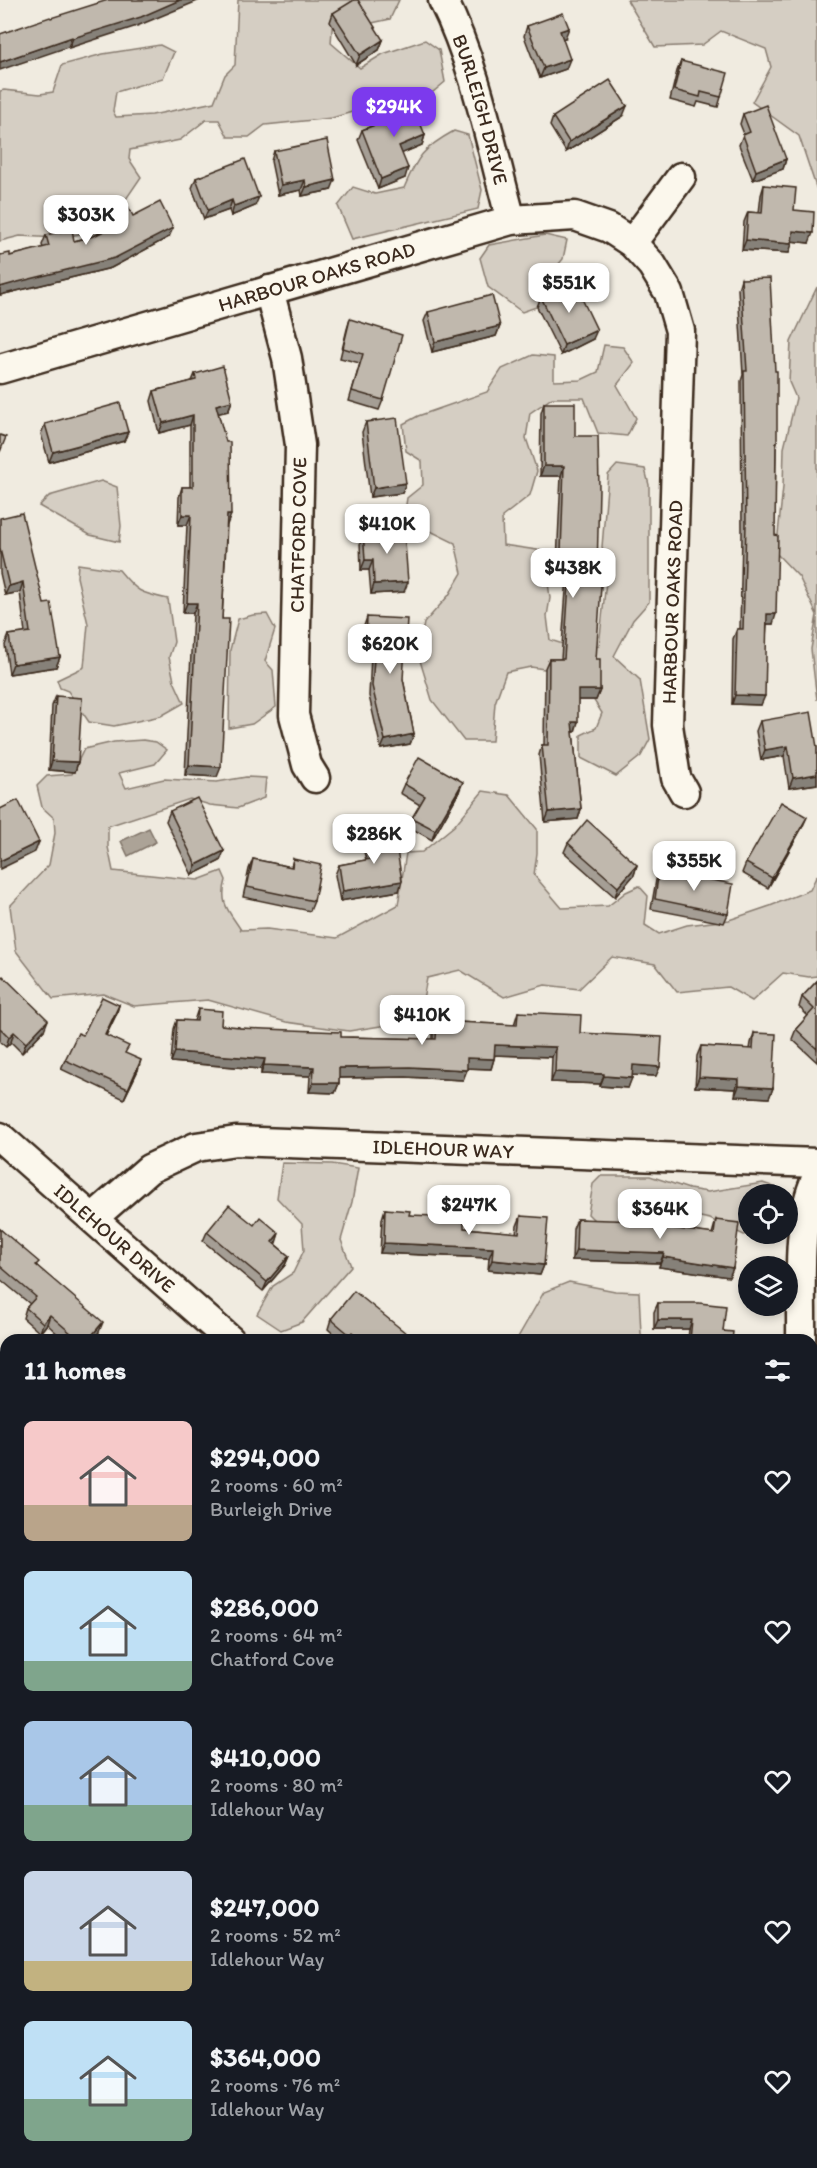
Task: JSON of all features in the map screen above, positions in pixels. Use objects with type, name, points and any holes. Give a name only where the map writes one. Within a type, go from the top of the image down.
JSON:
[{"type":"street","name":"BURLEIGH DRIVE","points":[[443,0],[453,20],[478,97],[511,220]]},
{"type":"street","points":[[632,243],[681,177]]},
{"type":"street","name":"HARBOUR OAKS ROAD","points":[[0,369],[511,220],[575,216],[609,228],[632,243],[652,265],[669,293],[680,331],[668,725],[676,778],[684,792]]},
{"type":"street","name":"CHATFORD COVE","points":[[269,290],[287,358],[300,445],[294,715],[307,765],[315,778]]},
{"type":"street","name":"IDLEHOUR DRIVE","points":[[0,1137],[223,1334]]},
{"type":"street","name":"IDLEHOUR WAY","points":[[93,1218],[149,1169],[196,1146],[236,1141],[817,1163]]},
{"type":"street","points":[[801,1334],[803,1230],[817,1177]]},
{"type":"shaded area","points":[[238,0],[399,0],[390,19],[372,23],[333,18],[331,43],[360,68],[383,54],[425,40],[439,50],[445,82],[427,97],[389,101],[332,118],[265,125],[249,137],[228,137],[219,120],[206,120],[180,140],[130,150],[129,159],[141,177],[122,205],[107,213],[97,236],[86,233],[57,238],[20,236],[0,241],[0,91],[40,94],[53,92],[62,65],[103,54],[160,45],[174,52],[163,78],[116,92],[113,111],[116,117],[152,115],[214,102],[225,75],[235,65]]},
{"type":"shaded area","points":[[627,0],[817,0],[817,190],[799,136],[752,102],[771,67],[766,49],[721,31],[702,45],[655,47]]},
{"type":"shaded area","points":[[454,131],[468,135],[482,190],[478,209],[352,239],[338,206],[353,187],[375,194],[404,188],[422,154]]},
{"type":"shaded area","points":[[545,235],[567,240],[563,259],[540,287],[539,306],[522,312],[488,287],[480,258],[489,245]]},
{"type":"shaded area","points":[[817,287],[817,615],[799,577],[776,553],[783,487],[784,448],[796,398],[789,382],[791,342]]},
{"type":"shaded area","points":[[604,345],[623,347],[634,363],[617,385],[636,418],[627,436],[598,433],[584,398],[552,398],[530,413],[526,438],[537,471],[530,495],[502,517],[503,545],[544,551],[550,598],[547,616],[550,640],[582,650],[599,646],[608,563],[602,547],[608,475],[617,465],[645,469],[649,485],[649,602],[633,620],[614,656],[640,680],[650,739],[641,756],[616,776],[581,758],[581,735],[596,728],[602,713],[577,674],[531,667],[506,672],[495,703],[492,741],[464,741],[432,700],[418,654],[424,623],[449,595],[462,573],[455,543],[404,518],[407,498],[423,485],[422,461],[406,451],[403,424],[418,416],[487,392],[502,369],[533,355],[554,357],[554,381],[581,380],[598,372]]},
{"type":"shaded area","points":[[101,481],[117,487],[121,526],[119,542],[90,535],[39,506],[49,496]]},
{"type":"shaded area","points":[[78,564],[119,570],[130,583],[140,590],[168,599],[174,642],[169,657],[174,681],[184,703],[161,716],[114,726],[89,722],[68,691],[60,688],[57,680],[84,667],[88,624],[77,577]]},
{"type":"shaded area","points":[[267,614],[275,629],[265,661],[273,670],[276,707],[252,724],[229,728],[230,650],[238,619]]},
{"type":"shaded area","points":[[817,615],[817,700],[811,649]]},
{"type":"shaded area","points":[[143,740],[156,742],[167,750],[155,764],[119,773],[126,788],[164,779],[217,782],[246,777],[266,778],[264,798],[238,808],[210,805],[190,799],[108,826],[108,847],[113,871],[198,880],[222,871],[226,880],[224,895],[226,907],[241,930],[267,929],[337,938],[398,905],[406,853],[422,852],[454,826],[483,791],[509,795],[537,829],[534,875],[562,908],[608,906],[626,892],[639,886],[648,896],[645,925],[659,934],[687,925],[729,920],[770,906],[810,890],[817,875],[817,976],[783,973],[752,1001],[728,987],[677,992],[655,964],[612,957],[579,989],[545,985],[504,997],[460,970],[427,978],[419,1020],[349,1031],[286,1022],[208,1000],[134,1006],[104,994],[53,999],[16,951],[10,906],[49,865],[55,833],[54,818],[42,807],[37,786],[47,776],[72,774],[84,749],[114,742]]},
{"type":"shaded area","points":[[149,828],[156,842],[128,856],[121,841]]},
{"type":"shaded area","points":[[282,1163],[332,1164],[358,1168],[352,1202],[341,1240],[351,1266],[302,1322],[281,1330],[257,1314],[273,1286],[293,1273],[304,1250],[302,1224],[277,1198]]},
{"type":"shaded area","points":[[601,1176],[650,1176],[689,1189],[708,1192],[738,1187],[738,1232],[710,1219],[681,1213],[663,1224],[596,1222],[588,1214],[593,1184]]},
{"type":"shaded area","points":[[569,1282],[615,1291],[639,1292],[641,1334],[520,1334],[544,1292]]},
{"type":"building","points":[[108,0],[180,0],[141,17],[72,37],[0,62],[0,34]]},
{"type":"building","points":[[354,0],[358,0],[383,40],[360,55],[333,13]]},
{"type":"building","points":[[563,13],[569,28],[560,31],[570,59],[544,68],[527,26]]},
{"type":"building","points":[[681,61],[728,73],[721,97],[701,92],[700,97],[674,90]]},
{"type":"building","points":[[610,80],[627,106],[569,142],[553,117]]},
{"type":"building","points":[[410,97],[425,135],[399,146],[408,168],[381,179],[362,130],[395,117],[390,105]]},
{"type":"building","points":[[766,105],[786,159],[756,171],[743,135],[750,132],[743,114]]},
{"type":"building","points":[[327,140],[335,180],[306,187],[305,180],[281,185],[274,151]]},
{"type":"building","points":[[245,159],[259,197],[234,206],[232,200],[208,210],[196,178]]},
{"type":"building","points":[[764,185],[796,188],[794,210],[814,212],[813,233],[793,231],[792,244],[746,240],[748,212],[762,213]]},
{"type":"building","points":[[160,202],[173,228],[115,258],[0,287],[0,255],[10,253],[10,256],[49,246],[46,235],[72,229],[74,241],[94,236],[116,225],[111,215],[128,206],[133,216]]},
{"type":"building","points":[[770,278],[775,371],[777,371],[776,614],[767,614],[765,696],[735,695],[737,629],[743,629],[746,524],[744,371],[747,371],[741,279]]},
{"type":"building","points":[[574,282],[597,330],[564,345],[541,297]]},
{"type":"building","points":[[492,295],[500,326],[435,342],[428,312]]},
{"type":"building","points":[[350,319],[402,335],[383,400],[352,391],[363,354],[343,348]]},
{"type":"building","points":[[223,366],[232,401],[216,405],[226,442],[230,442],[231,515],[227,515],[222,619],[229,619],[221,767],[189,765],[197,603],[187,603],[191,515],[182,515],[182,487],[193,487],[193,415],[163,423],[154,391],[196,380],[195,374]]},
{"type":"building","points":[[120,403],[128,432],[53,452],[45,424]]},
{"type":"building","points":[[544,403],[575,403],[575,436],[598,436],[597,570],[602,571],[596,659],[600,659],[600,690],[578,690],[578,722],[572,722],[581,809],[549,812],[542,745],[548,745],[549,659],[564,659],[571,553],[561,552],[564,466],[544,466]]},
{"type":"building","points":[[397,418],[406,483],[374,488],[366,422]]},
{"type":"building","points":[[0,435],[6,437],[0,452]]},
{"type":"building","points":[[22,513],[44,604],[51,603],[60,657],[13,664],[9,635],[30,632],[23,582],[9,586],[0,549],[0,518]]},
{"type":"building","points":[[404,529],[408,582],[374,584],[373,560],[365,560],[363,531]]},
{"type":"building","points":[[367,617],[407,619],[403,679],[414,734],[385,740],[372,686],[375,646],[366,645]]},
{"type":"building","points":[[56,696],[82,698],[78,762],[52,761]]},
{"type":"building","points":[[811,712],[817,747],[817,774],[793,778],[788,746],[765,750],[760,721]]},
{"type":"building","points":[[419,757],[463,782],[435,830],[412,818],[425,796],[404,784]]},
{"type":"building","points":[[197,798],[224,851],[196,865],[170,811]]},
{"type":"building","points":[[18,800],[39,842],[0,861],[0,809]]},
{"type":"building","points":[[781,802],[807,817],[772,878],[746,863]]},
{"type":"building","points":[[587,820],[637,865],[618,887],[568,843]]},
{"type":"building","points":[[394,832],[402,881],[343,891],[339,865],[371,859],[367,837]]},
{"type":"building","points":[[253,859],[292,867],[293,859],[321,865],[314,901],[247,887]]},
{"type":"building","points":[[659,870],[733,884],[728,914],[655,899]]},
{"type":"building","points":[[3,976],[48,1020],[26,1043],[14,1032],[9,1037],[0,1028],[0,979]]},
{"type":"building","points":[[817,981],[817,1049],[796,1029],[814,1009],[802,997]]},
{"type":"building","points":[[102,997],[119,1005],[105,1035],[129,1046],[125,1053],[141,1060],[128,1089],[65,1060],[78,1033],[83,1035]]},
{"type":"building","points":[[198,1009],[222,1011],[221,1025],[239,1028],[341,1032],[341,1037],[436,1039],[437,1021],[517,1025],[518,1012],[581,1015],[580,1033],[662,1037],[660,1067],[633,1065],[632,1078],[604,1076],[604,1074],[555,1072],[556,1047],[495,1045],[494,1059],[467,1058],[467,1070],[410,1067],[339,1068],[339,1083],[313,1083],[314,1067],[264,1065],[265,1059],[175,1052],[177,1020],[197,1021]]},
{"type":"building","points":[[754,1033],[776,1034],[773,1088],[739,1086],[739,1079],[699,1077],[701,1046],[753,1049]]},
{"type":"building","points":[[229,1205],[254,1225],[260,1217],[279,1233],[272,1242],[289,1256],[267,1282],[207,1232]]},
{"type":"building","points":[[385,1209],[410,1211],[409,1215],[464,1217],[464,1228],[519,1233],[521,1216],[548,1218],[544,1265],[492,1260],[493,1248],[384,1243]]},
{"type":"building","points":[[577,1219],[642,1221],[642,1224],[714,1234],[716,1220],[738,1223],[733,1268],[663,1257],[664,1253],[576,1250]]},
{"type":"building","points":[[0,1229],[39,1262],[36,1265],[103,1322],[93,1334],[72,1334],[50,1315],[43,1323],[26,1308],[36,1297],[0,1266]]},
{"type":"building","points":[[354,1291],[406,1333],[354,1334],[352,1332],[349,1334],[331,1319]]},
{"type":"building","points":[[658,1303],[699,1303],[726,1306],[723,1331],[733,1332],[733,1334],[691,1334],[692,1320],[658,1320]]}]
